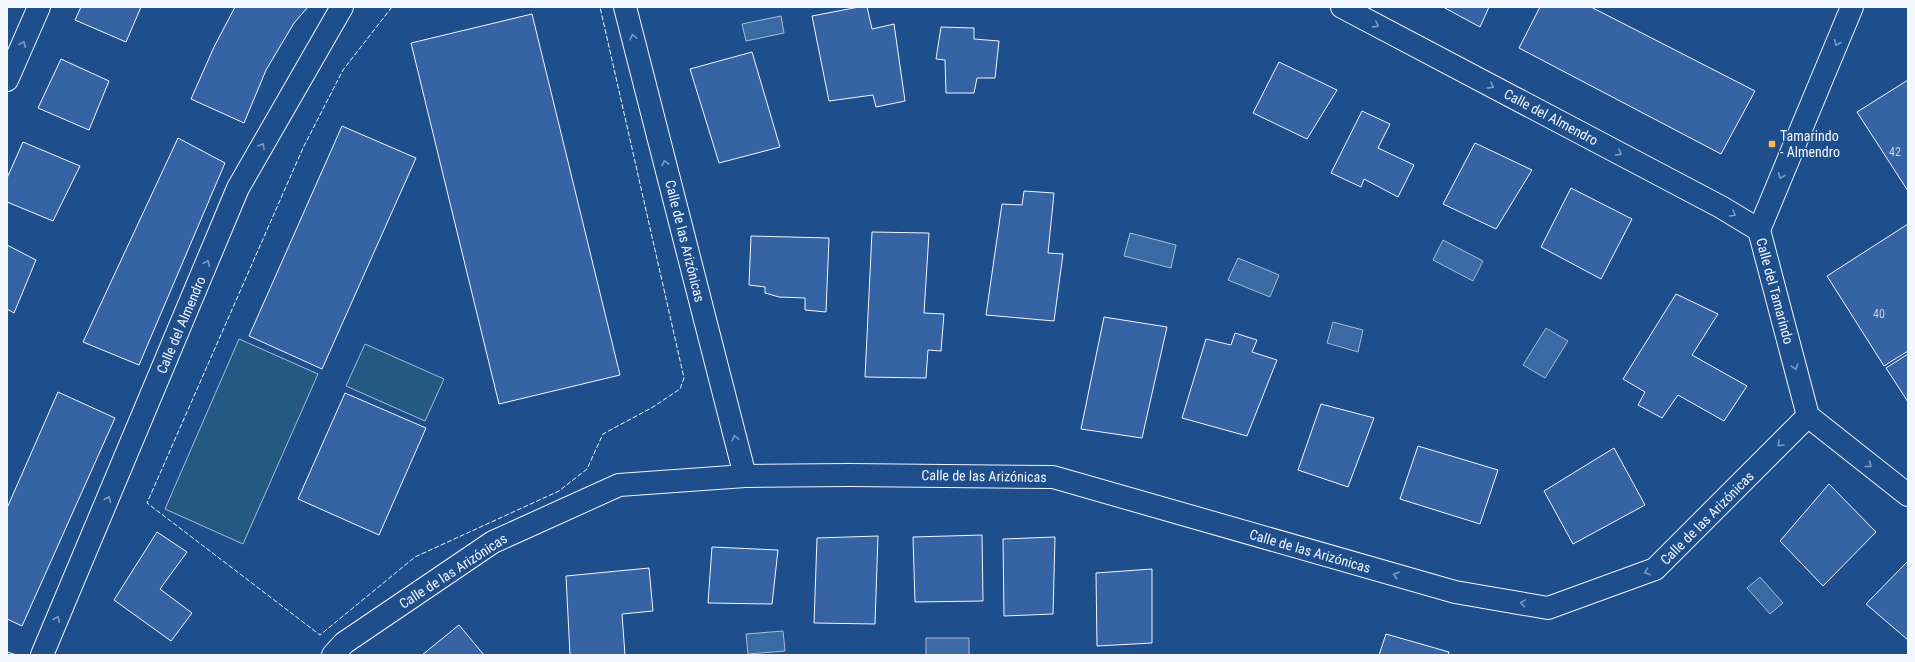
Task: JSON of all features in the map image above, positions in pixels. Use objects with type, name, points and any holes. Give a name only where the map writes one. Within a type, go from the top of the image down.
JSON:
[{"type":"street","points":[[7,80],[39,7]]},
{"type":"street","name":"Calle del Almendro","points":[[42,655],[238,188],[342,7]]},
{"type":"street","name":"Calle de las Arizónicas","points":[[625,7],[745,476]]},
{"type":"street","name":"Calle del Almendro","points":[[1342,7],[1721,206],[1759,230]]},
{"type":"street","name":"Calle del Tamarindo","points":[[1808,416],[1759,230],[1852,7]]},
{"type":"street","points":[[1808,416],[1908,495]]},
{"type":"street","name":"Calle de las Arizónicas","points":[[334,655],[344,643],[493,542],[618,485],[745,476],[849,475],[1053,477],[1455,592],[1548,608],[1655,569],[1808,416]]},
{"type":"shaded area","points":[[781,16],[784,33],[746,41],[742,24]]},
{"type":"shaded area","points":[[1130,233],[1176,245],[1171,268],[1124,256]]},
{"type":"shaded area","points":[[1443,240],[1483,261],[1473,281],[1433,260]]},
{"type":"shaded area","points":[[1238,258],[1279,275],[1270,297],[1228,280]]},
{"type":"shaded area","points":[[1333,322],[1363,330],[1358,352],[1327,343]]},
{"type":"shaded area","points":[[1546,328],[1568,341],[1545,378],[1523,365]]},
{"type":"shaded area","points":[[239,339],[318,374],[243,544],[165,509]]},
{"type":"shaded area","points":[[365,344],[444,379],[425,421],[346,386]]},
{"type":"shaded area","points":[[1760,577],[1783,603],[1770,614],[1747,588]]},
{"type":"shaded area","points":[[783,631],[785,651],[748,654],[746,634]]},
{"type":"shaded area","points":[[926,638],[969,638],[969,655],[926,655]]},
{"type":"building","points":[[81,7],[141,7],[126,42],[75,20]]},
{"type":"building","points":[[235,7],[308,7],[294,23],[266,70],[244,123],[191,99],[214,47]]},
{"type":"building","points":[[859,7],[867,7],[872,29],[894,24],[905,101],[876,107],[873,95],[829,101],[812,16]]},
{"type":"building","points":[[1443,7],[1489,7],[1480,27]]},
{"type":"building","points":[[1540,7],[1591,7],[1755,91],[1721,154],[1519,48]]},
{"type":"building","points":[[532,14],[620,375],[499,404],[411,43]]},
{"type":"building","points":[[941,27],[974,28],[974,39],[999,41],[995,78],[977,78],[974,93],[946,93],[945,60],[936,59]]},
{"type":"building","points":[[752,52],[780,147],[719,163],[690,69]]},
{"type":"building","points":[[61,59],[109,81],[89,130],[38,108]]},
{"type":"building","points":[[1279,62],[1337,90],[1307,139],[1253,113]]},
{"type":"building","points":[[1908,80],[1908,191],[1857,112]]},
{"type":"building","points":[[1362,111],[1390,124],[1378,148],[1414,165],[1398,197],[1364,179],[1361,187],[1331,173]]},
{"type":"building","points":[[342,126],[416,158],[322,369],[249,336]]},
{"type":"building","points":[[178,138],[225,163],[139,365],[83,342]]},
{"type":"building","points":[[23,142],[80,166],[53,221],[7,202],[7,178]]},
{"type":"building","points":[[1475,143],[1532,170],[1496,229],[1443,204]]},
{"type":"building","points":[[1571,188],[1632,219],[1601,279],[1541,247]]},
{"type":"building","points":[[1024,191],[1054,193],[1048,253],[1063,254],[1054,321],[986,315],[1002,204],[1022,205]]},
{"type":"building","points":[[1908,224],[1908,351],[1884,366],[1827,276]]},
{"type":"building","points":[[872,232],[929,233],[924,313],[944,314],[941,351],[928,350],[926,378],[865,377]]},
{"type":"building","points":[[751,236],[829,238],[826,312],[805,310],[805,298],[779,297],[765,293],[765,287],[749,285]]},
{"type":"building","points":[[7,245],[36,260],[14,313],[7,309]]},
{"type":"building","points":[[1676,294],[1718,314],[1692,355],[1747,386],[1724,421],[1678,395],[1662,418],[1638,405],[1645,392],[1623,379]]},
{"type":"building","points":[[1104,317],[1167,327],[1142,438],[1081,429]]},
{"type":"building","points":[[1235,333],[1257,340],[1252,352],[1277,360],[1247,436],[1182,418],[1206,339],[1231,345]]},
{"type":"building","points":[[1908,354],[1908,402],[1886,368]]},
{"type":"building","points":[[58,392],[115,418],[22,626],[7,619],[7,508]]},
{"type":"building","points":[[345,393],[426,428],[379,535],[298,499]]},
{"type":"building","points":[[1321,404],[1374,418],[1348,487],[1298,470]]},
{"type":"building","points":[[1418,446],[1498,470],[1480,524],[1400,499]]},
{"type":"building","points":[[1614,448],[1645,505],[1573,544],[1544,491]]},
{"type":"building","points":[[1829,484],[1876,532],[1823,586],[1780,541]]},
{"type":"building","points":[[157,532],[187,552],[160,589],[192,613],[171,641],[114,600]]},
{"type":"building","points":[[982,535],[983,601],[915,602],[913,537]]},
{"type":"building","points":[[878,536],[875,624],[814,623],[817,538]]},
{"type":"building","points":[[1055,537],[1053,614],[1004,616],[1003,539]]},
{"type":"building","points":[[712,547],[778,550],[772,604],[708,603]]},
{"type":"building","points":[[1908,561],[1908,640],[1866,604]]},
{"type":"building","points":[[649,568],[653,611],[622,614],[625,655],[570,655],[566,576]]},
{"type":"building","points":[[1152,569],[1152,643],[1097,646],[1096,573]]},
{"type":"building","points":[[459,625],[484,655],[422,655]]},
{"type":"building","points":[[1386,634],[1449,652],[1448,655],[1379,655]]},
{"type":"building","points":[[7,652],[17,655],[7,655]]},
{"type":"fence","points":[[392,7],[343,70],[303,148],[147,503],[320,635],[415,557],[559,491],[587,469],[603,434],[653,407],[680,389],[684,378],[600,7]]},
{"type":"place","name":"Tamarindo - Almendro","points":[[1772,144]]}]
